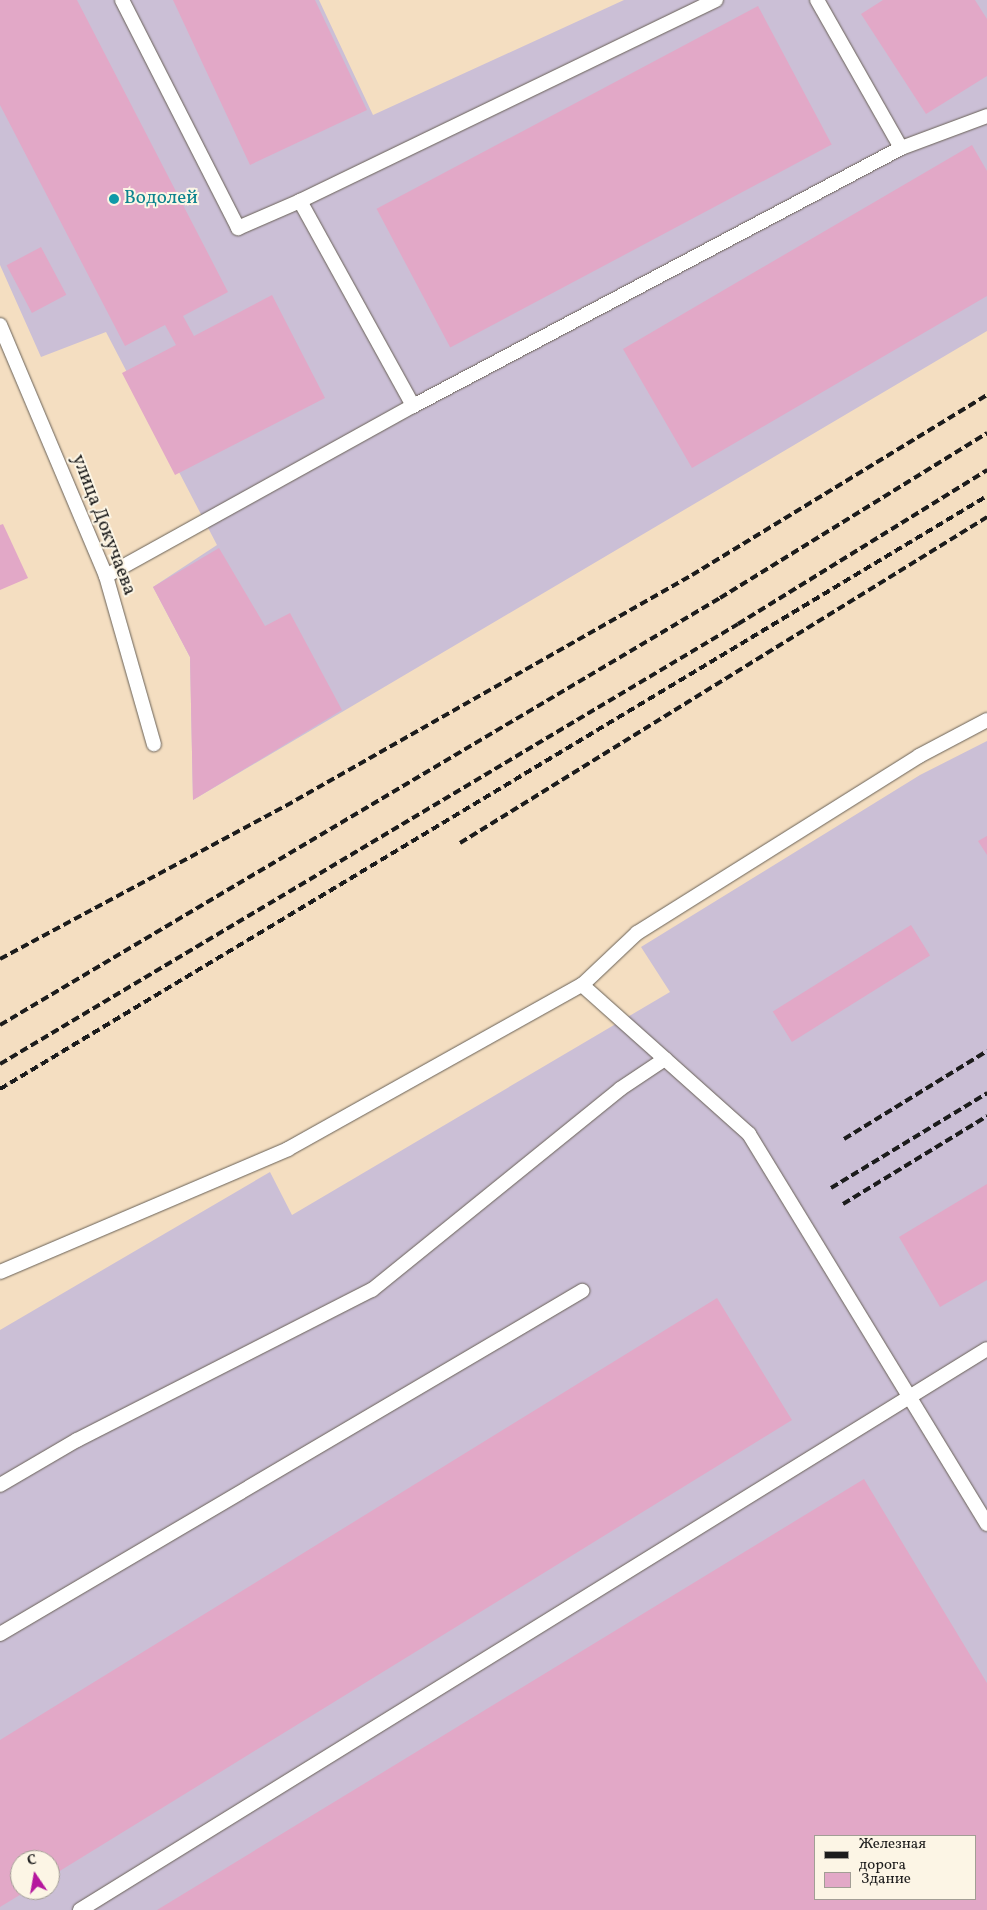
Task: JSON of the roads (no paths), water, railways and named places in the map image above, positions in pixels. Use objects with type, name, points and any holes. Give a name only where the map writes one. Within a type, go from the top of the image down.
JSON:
[{"type":"lane","points":[[122,0],[238,228],[300,201],[716,0]]},
{"type":"lane","points":[[817,0],[901,148]]},
{"type":"lane","points":[[106,576],[413,406],[901,148],[987,116]]},
{"type":"lane","points":[[300,201],[413,406]]},
{"type":"lane","name":"улица Докучаева","points":[[0,325],[106,576],[154,744]]},
{"type":"lane","points":[[0,1272],[288,1148],[582,985],[636,933],[919,756],[987,720]]},
{"type":"lane","points":[[582,985],[749,1134],[987,1524]]},
{"type":"lane","points":[[0,1485],[77,1440],[372,1290],[620,1089],[665,1059]]},
{"type":"lane","points":[[0,1634],[582,1291]]},
{"type":"lane","points":[[80,1910],[987,1349]]},
{"type":"railway","points":[[0,959],[296,800],[692,575],[987,395]]},
{"type":"railway","points":[[0,1025],[720,598],[987,433]]},
{"type":"railway","points":[[0,1064],[738,624],[987,470]]},
{"type":"railway","points":[[0,1089],[987,496]]},
{"type":"railway","points":[[460,843],[987,517]]},
{"type":"railway","points":[[844,1139],[987,1051]]},
{"type":"railway","points":[[831,1188],[987,1093]]},
{"type":"railway","points":[[843,1204],[987,1116]]},
{"type":"place","name":"Водолей","points":[[114,199]]}]
